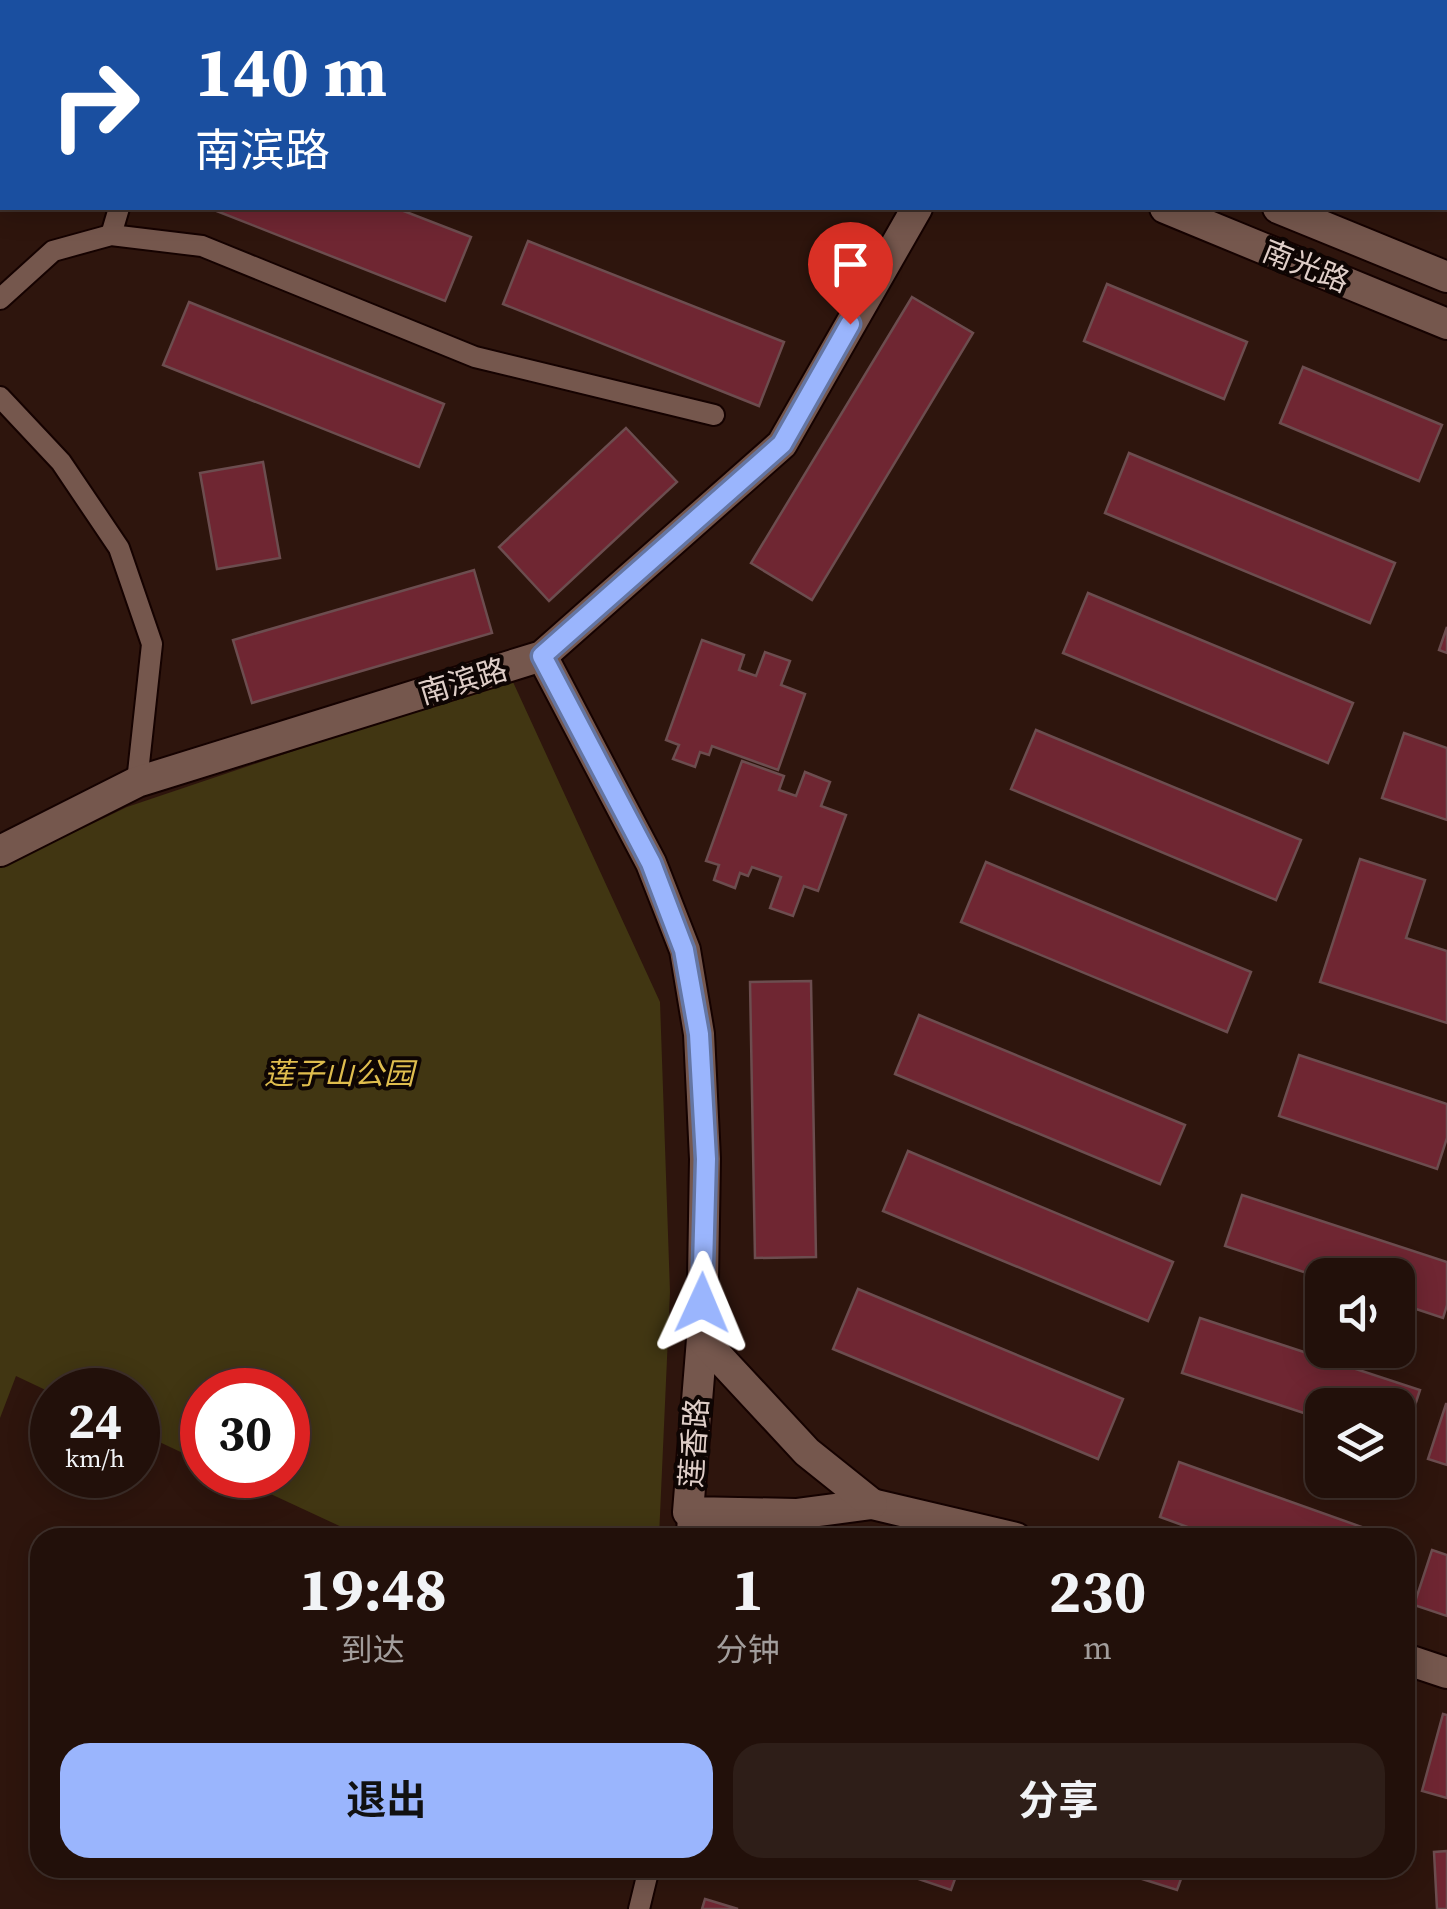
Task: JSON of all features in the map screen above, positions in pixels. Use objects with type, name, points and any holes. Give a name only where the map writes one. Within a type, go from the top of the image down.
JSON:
[{"type":"street","name":"南滨路","points":[[0,851],[137,782],[542,656],[782,444],[916,210]]},
{"type":"street","name":"南光路","points":[[1170,210],[1447,324]]},
{"type":"street","name":"南光路","points":[[1283,210],[1447,277]]},
{"type":"street","name":"莲香路","points":[[542,656],[651,863],[684,950],[699,1034],[706,1159],[702,1339],[688,1525],[872,1504],[974,1528]]},
{"type":"street","points":[[702,1339],[808,1452],[872,1504]]},
{"type":"street","points":[[1415,1662],[1447,1673]]},
{"type":"lane","points":[[111,235],[118,210]]},
{"type":"lane","points":[[0,299],[53,251],[111,235],[202,246],[475,357],[714,415]]},
{"type":"lane","points":[[0,397],[60,462],[119,548],[152,644],[137,782]]},
{"type":"lane","points":[[638,1909],[646,1878]]},
{"type":"green space","name":"莲子山公园","points":[[513,682],[660,1002],[670,1292],[659,1528],[344,1528],[279,1498],[310,1498],[310,1368],[180,1368],[180,1452],[160,1442],[160,1368],[30,1368],[30,1383],[16,1376],[0,1418],[0,868],[127,807],[457,696]]},
{"type":"building","points":[[214,210],[401,210],[471,237],[445,301]]},
{"type":"building","points":[[528,241],[784,342],[759,406],[503,304]]},
{"type":"building","points":[[1107,284],[1247,342],[1224,399],[1084,341]]},
{"type":"building","points":[[912,297],[973,333],[812,600],[751,563]]},
{"type":"building","points":[[189,302],[444,404],[419,467],[163,365]]},
{"type":"building","points":[[1303,367],[1442,425],[1419,481],[1280,423]]},
{"type":"building","points":[[626,428],[677,482],[549,601],[499,547]]},
{"type":"building","points":[[1129,453],[1395,563],[1370,623],[1105,513]]},
{"type":"building","points":[[263,462],[280,558],[217,569],[200,473]]},
{"type":"building","points":[[474,570],[492,633],[252,703],[233,640]]},
{"type":"building","points":[[1088,593],[1353,703],[1328,763],[1063,653]]},
{"type":"building","points":[[1447,627],[1447,653],[1439,650]]},
{"type":"building","points":[[702,640],[744,655],[739,670],[756,676],[765,652],[790,661],[781,685],[805,694],[778,770],[712,746],[709,755],[700,752],[695,767],[673,759],[679,745],[666,740]]},
{"type":"building","points":[[1036,730],[1301,840],[1276,900],[1011,789]]},
{"type":"building","points":[[1404,733],[1447,748],[1447,820],[1382,798]]},
{"type":"building","points":[[742,761],[784,776],[779,790],[796,796],[805,772],[830,782],[821,806],[846,815],[818,891],[804,886],[793,916],[770,908],[781,877],[752,867],[748,876],[740,873],[735,888],[714,880],[719,865],[706,861]]},
{"type":"building","points":[[1360,859],[1425,880],[1406,938],[1447,951],[1447,1023],[1320,982]]},
{"type":"building","points":[[986,862],[1251,972],[1227,1032],[961,922]]},
{"type":"building","points":[[811,981],[816,1257],[755,1258],[750,982]]},
{"type":"building","points":[[919,1015],[1185,1125],[1160,1184],[895,1074]]},
{"type":"building","points":[[1299,1055],[1447,1104],[1447,1138],[1437,1169],[1279,1116]]},
{"type":"building","points":[[908,1151],[1173,1262],[1148,1321],[883,1211]]},
{"type":"building","points":[[1242,1195],[1447,1262],[1447,1305],[1443,1318],[1415,1309],[1415,1258],[1305,1258],[1305,1272],[1225,1246]]},
{"type":"building","points":[[858,1289],[1123,1399],[1098,1459],[833,1349]]},
{"type":"building","points":[[1200,1318],[1305,1352],[1305,1368],[1353,1368],[1414,1388],[1305,1388],[1305,1413],[1182,1373]]},
{"type":"building","points":[[1447,1404],[1447,1465],[1428,1459]]},
{"type":"building","points":[[1179,1462],[1365,1528],[1190,1528],[1160,1517]]},
{"type":"building","points":[[1432,1550],[1447,1555],[1447,1616],[1415,1605]]},
{"type":"building","points":[[1443,1714],[1447,1715],[1447,1798],[1422,1791]]},
{"type":"building","points":[[1447,1851],[1447,1909],[1437,1909],[1434,1852]]},
{"type":"building","points":[[916,1878],[955,1878],[951,1890]]},
{"type":"building","points":[[1139,1878],[1181,1878],[1177,1890]]},
{"type":"building","points":[[705,1899],[738,1909],[702,1909]]},
{"type":"route","points":[[702,1303],[706,1159],[699,1034],[684,950],[651,863],[542,656],[782,444],[850,324]]}]
